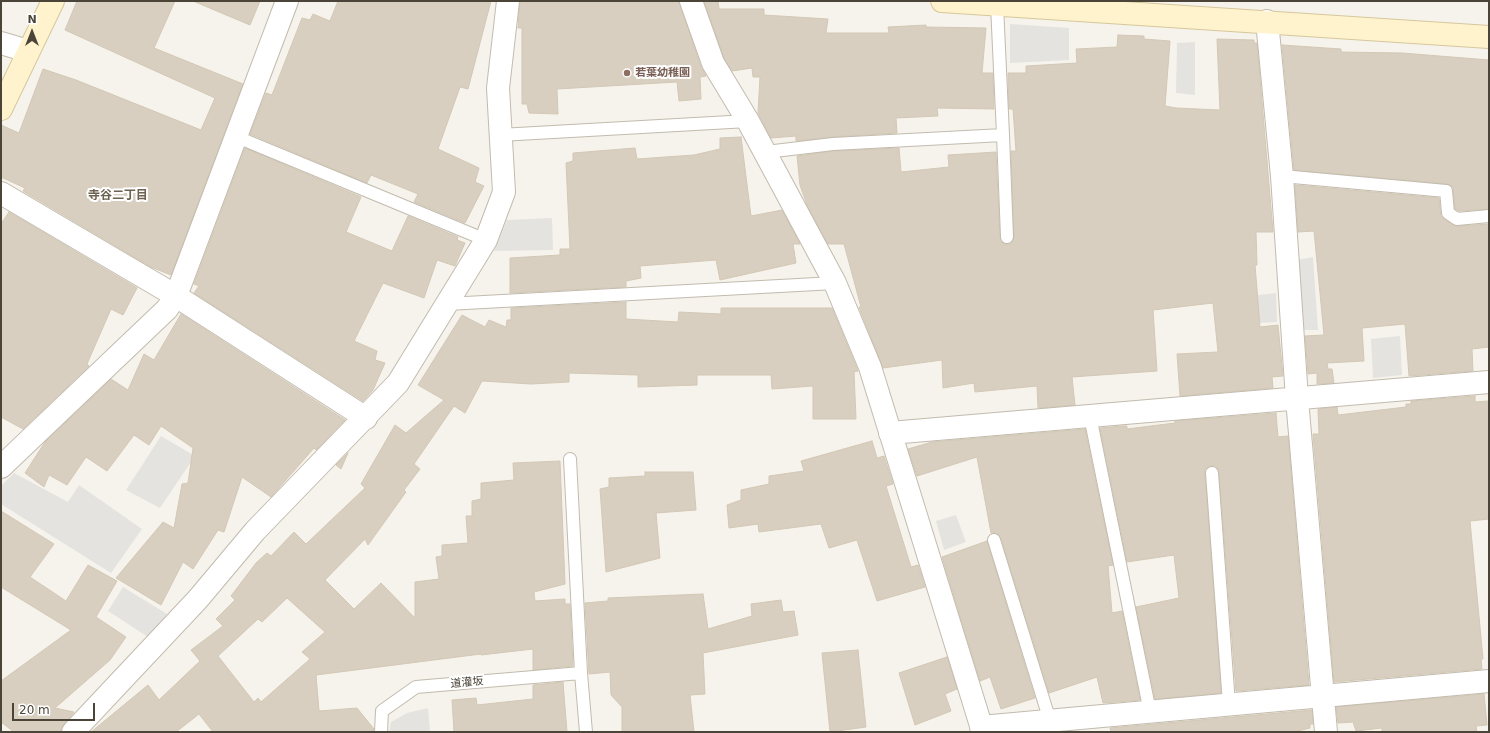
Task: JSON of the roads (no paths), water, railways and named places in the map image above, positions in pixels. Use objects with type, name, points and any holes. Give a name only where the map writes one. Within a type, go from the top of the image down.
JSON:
[{"type":"street","points":[[1,109],[53,1]]},
{"type":"street","points":[[1,467],[167,309],[176,296],[287,1]]},
{"type":"street","points":[[73,732],[198,599],[255,531],[366,418],[398,383],[486,240],[504,192],[498,88],[508,1]]},
{"type":"street","points":[[691,1],[713,63],[766,152],[835,283],[870,367],[982,730],[1050,721],[1489,681]]},
{"type":"street","points":[[942,1],[1267,21],[1489,37]]},
{"type":"street","points":[[1267,21],[1282,176],[1298,399],[1326,732]]},
{"type":"street","points":[[1,43],[28,51]]},
{"type":"street","points":[[1,193],[176,296],[366,418]]},
{"type":"street","points":[[890,433],[1489,382]]},
{"type":"lane","points":[[997,5],[1008,237]]},
{"type":"lane","points":[[500,135],[748,121]]},
{"type":"lane","points":[[766,152],[833,144],[1003,135]]},
{"type":"lane","points":[[237,137],[486,240]]},
{"type":"lane","points":[[1282,176],[1446,191],[1448,213],[1457,219],[1489,216]]},
{"type":"lane","points":[[447,304],[835,283]]},
{"type":"lane","points":[[1090,416],[1150,712]]},
{"type":"lane","points":[[570,459],[581,673],[586,732]]},
{"type":"lane","points":[[1212,473],[1229,704]]},
{"type":"lane","points":[[994,540],[1050,721]]},
{"type":"lane","name":"道灌坂","points":[[381,732],[382,711],[416,687],[581,673]]},
{"type":"place","name":"若葉幼稚園","points":[[627,73]]},
{"type":"district","name":"寺谷二丁目","points":[[118,196]]}]
